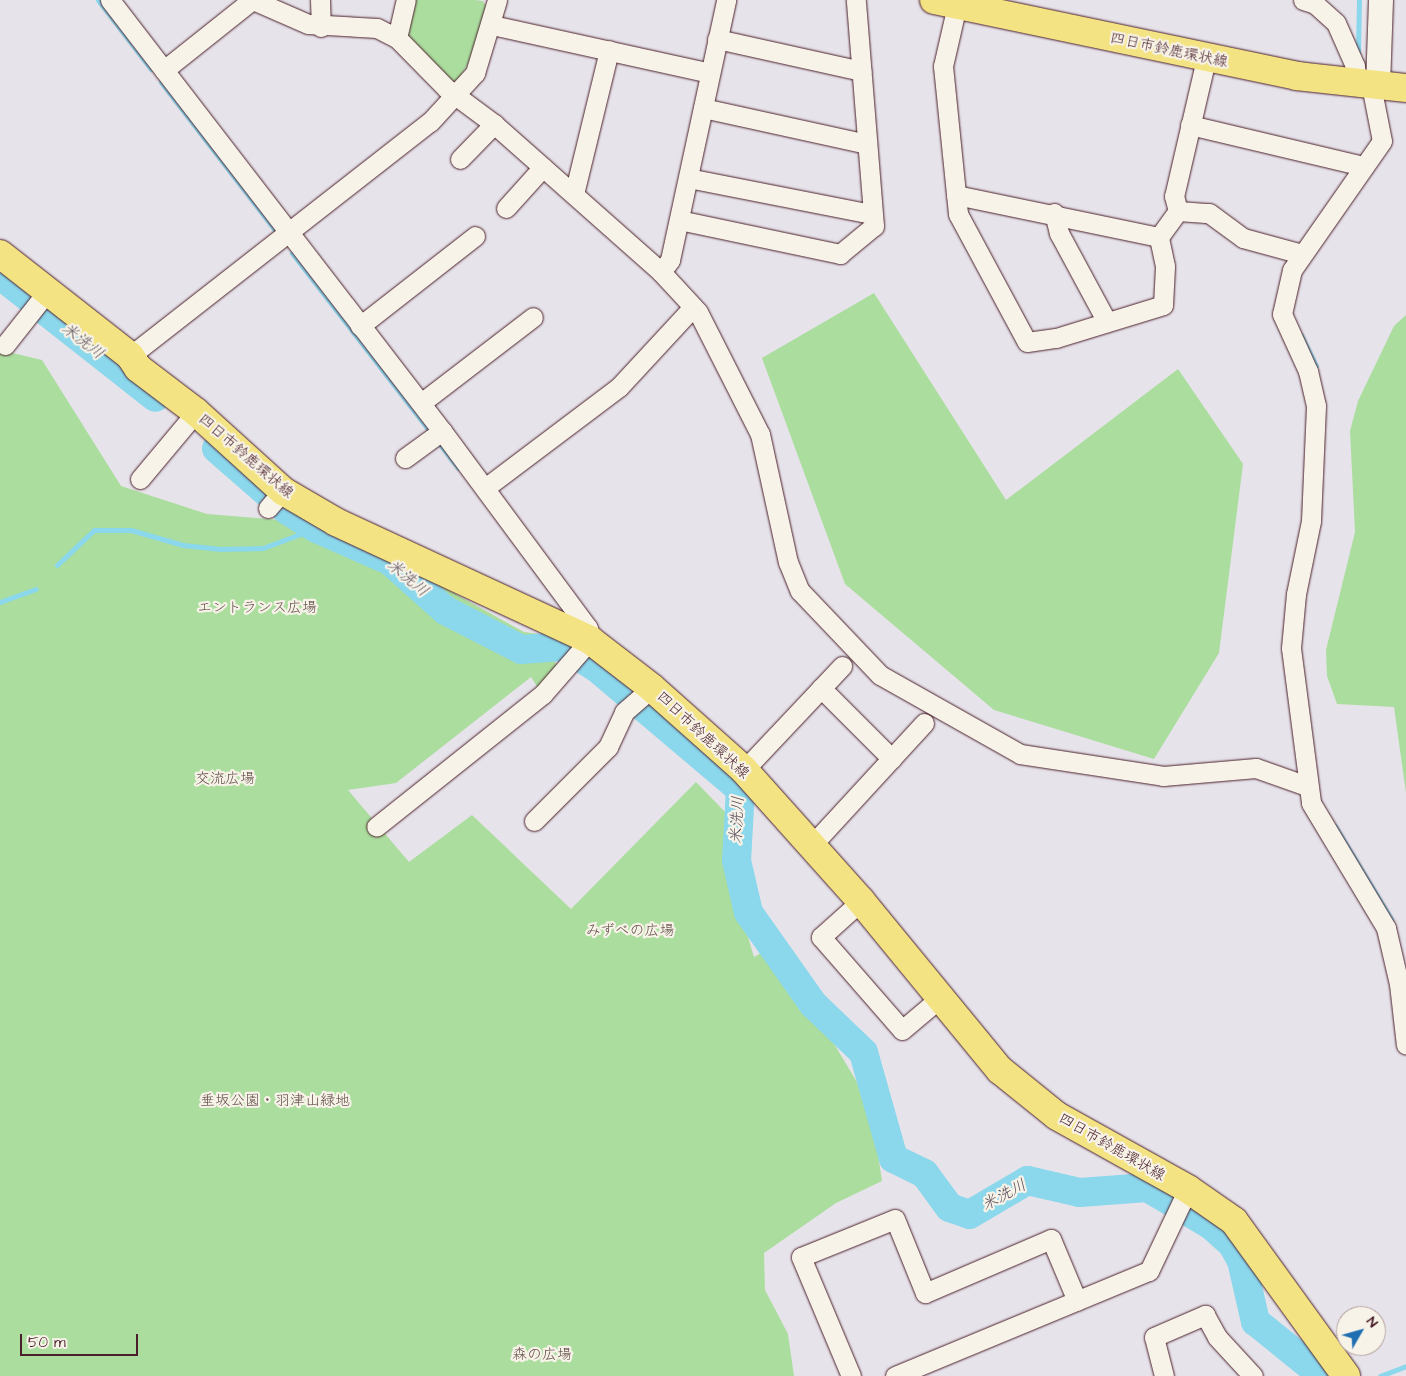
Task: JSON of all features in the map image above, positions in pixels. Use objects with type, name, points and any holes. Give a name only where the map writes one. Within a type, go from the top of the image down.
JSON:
[{"type":"main road","name":"四日市鈴鹿環状線","points":[[945,2],[1206,59],[1368,85],[1406,88]]},
{"type":"main road","name":"四日市鈴鹿環状線","points":[[0,254],[38,303],[130,356],[138,368],[190,419],[277,498],[336,522],[587,644],[648,691],[744,770],[861,901],[1000,1070],[1030,1096],[1096,1141],[1186,1192],[1247,1235],[1340,1374]]},
{"type":"street","points":[[110,0],[420,403],[437,435],[485,488],[578,612],[587,644],[543,694],[376,827]]},
{"type":"street","points":[[164,70],[252,0],[322,27],[376,28],[397,38],[402,48],[457,96],[494,124],[661,272],[693,307],[760,434],[788,562],[800,590],[880,674],[1020,754],[1163,776],[1256,768],[1307,786]]},
{"type":"street","points":[[320,0],[322,27]]},
{"type":"street","points":[[397,38],[406,0]]},
{"type":"street","points":[[130,356],[457,96],[475,73],[492,25],[497,0]]},
{"type":"street","points":[[661,272],[670,260],[726,0]]},
{"type":"street","points":[[679,220],[840,254],[874,226],[856,0]]},
{"type":"street","points":[[1303,0],[1315,4],[1336,22],[1355,66],[1368,85]]},
{"type":"street","points":[[1381,0],[1368,85],[1372,104],[1384,134],[1364,166],[1297,252],[1284,304],[1308,372],[1316,406],[1311,522],[1292,628],[1307,786],[1314,808],[1386,928],[1399,984],[1406,1045]]},
{"type":"street","points":[[945,2],[943,66],[958,214],[1027,342],[1107,322],[1162,305],[1165,266],[1159,237],[1178,211]]},
{"type":"street","points":[[492,25],[710,73]]},
{"type":"street","points":[[717,39],[861,71]]},
{"type":"street","points":[[574,194],[609,50]]},
{"type":"street","points":[[1178,211],[1174,196],[1206,59]]},
{"type":"street","points":[[702,108],[867,144]]},
{"type":"street","points":[[460,159],[494,124]]},
{"type":"street","points":[[1190,125],[1364,166]]},
{"type":"street","points":[[506,208],[543,167]]},
{"type":"street","points":[[688,178],[872,214]]},
{"type":"street","points":[[956,195],[1054,213],[1159,237]]},
{"type":"street","points":[[1178,211],[1208,213],[1242,238],[1297,252]]},
{"type":"street","points":[[1054,213],[1059,233],[1107,322]]},
{"type":"street","points":[[360,326],[475,236]]},
{"type":"street","points":[[5,346],[38,303]]},
{"type":"street","points":[[485,488],[619,387],[693,307]]},
{"type":"street","points":[[420,403],[533,317]]},
{"type":"street","points":[[140,479],[190,419]]},
{"type":"street","points":[[405,458],[437,435]]},
{"type":"street","points":[[744,770],[842,666]]},
{"type":"street","points":[[821,688],[892,759]]},
{"type":"street","points":[[534,821],[608,747],[624,712],[648,691]]},
{"type":"street","points":[[811,846],[924,723]]},
{"type":"street","points":[[861,901],[821,937],[902,1030],[940,998]]},
{"type":"street","points":[[895,1376],[1149,1271],[1186,1192]]},
{"type":"street","points":[[851,1376],[801,1257],[895,1219],[924,1293],[1051,1239],[1077,1301]]},
{"type":"street","points":[[1164,1376],[1154,1337],[1205,1315],[1217,1337],[1253,1376]]},
{"type":"green space","points":[[411,0],[475,0],[483,1],[488,9],[477,49],[457,82],[450,83],[406,35]]},
{"type":"green space","points":[[874,293],[1006,500],[1178,369],[1243,464],[1219,653],[1154,759],[994,710],[845,584],[762,358]]},
{"type":"green space","points":[[1406,315],[1406,793],[1394,707],[1337,704],[1327,676],[1326,650],[1355,532],[1350,431],[1358,401],[1394,326]]},
{"type":"green space","name":"垂坂公園・羽津山緑地","points":[[0,350],[42,360],[121,486],[207,514],[292,521],[343,532],[524,632],[560,637],[552,659],[561,669],[540,691],[531,677],[396,783],[348,790],[409,862],[472,815],[571,909],[696,782],[727,814],[738,903],[754,957],[768,949],[833,1042],[891,1139],[877,1148],[882,1181],[836,1203],[764,1253],[765,1290],[788,1334],[794,1376],[0,1376]]},
{"type":"waterway","points":[[98,0],[151,69]]},
{"type":"waterway","points":[[1358,52],[1359,0]]},
{"type":"waterway","points":[[161,82],[275,230]]},
{"type":"waterway","points":[[292,253],[458,468]]},
{"type":"waterway","name":"米洗川","points":[[0,275],[155,397]]},
{"type":"waterway","points":[[1301,335],[1316,366]]},
{"type":"waterway","name":"米洗川","points":[[216,448],[287,510],[316,528],[389,560],[445,610],[521,649],[562,646],[597,668],[740,789],[736,860],[748,912],[813,1004],[863,1052],[893,1158],[924,1173],[949,1207],[969,1214],[1027,1180],[1079,1192],[1147,1187],[1211,1225],[1232,1244],[1241,1260],[1255,1321],[1323,1376]]},
{"type":"waterway","points":[[57,565],[94,530],[131,530],[183,545],[219,549],[263,548],[316,528]]},
{"type":"waterway","points":[[0,602],[36,589]]},
{"type":"waterway","points":[[1335,826],[1391,919]]},
{"type":"waterway","points":[[1380,1376],[1406,1366]]},
{"type":"park label","name":"エントランス広場","points":[[257,608]]},
{"type":"park label","name":"交流広場","points":[[225,779]]},
{"type":"park label","name":"みずべの広場","points":[[630,931]]},
{"type":"park label","name":"森の広場","points":[[542,1355]]}]
